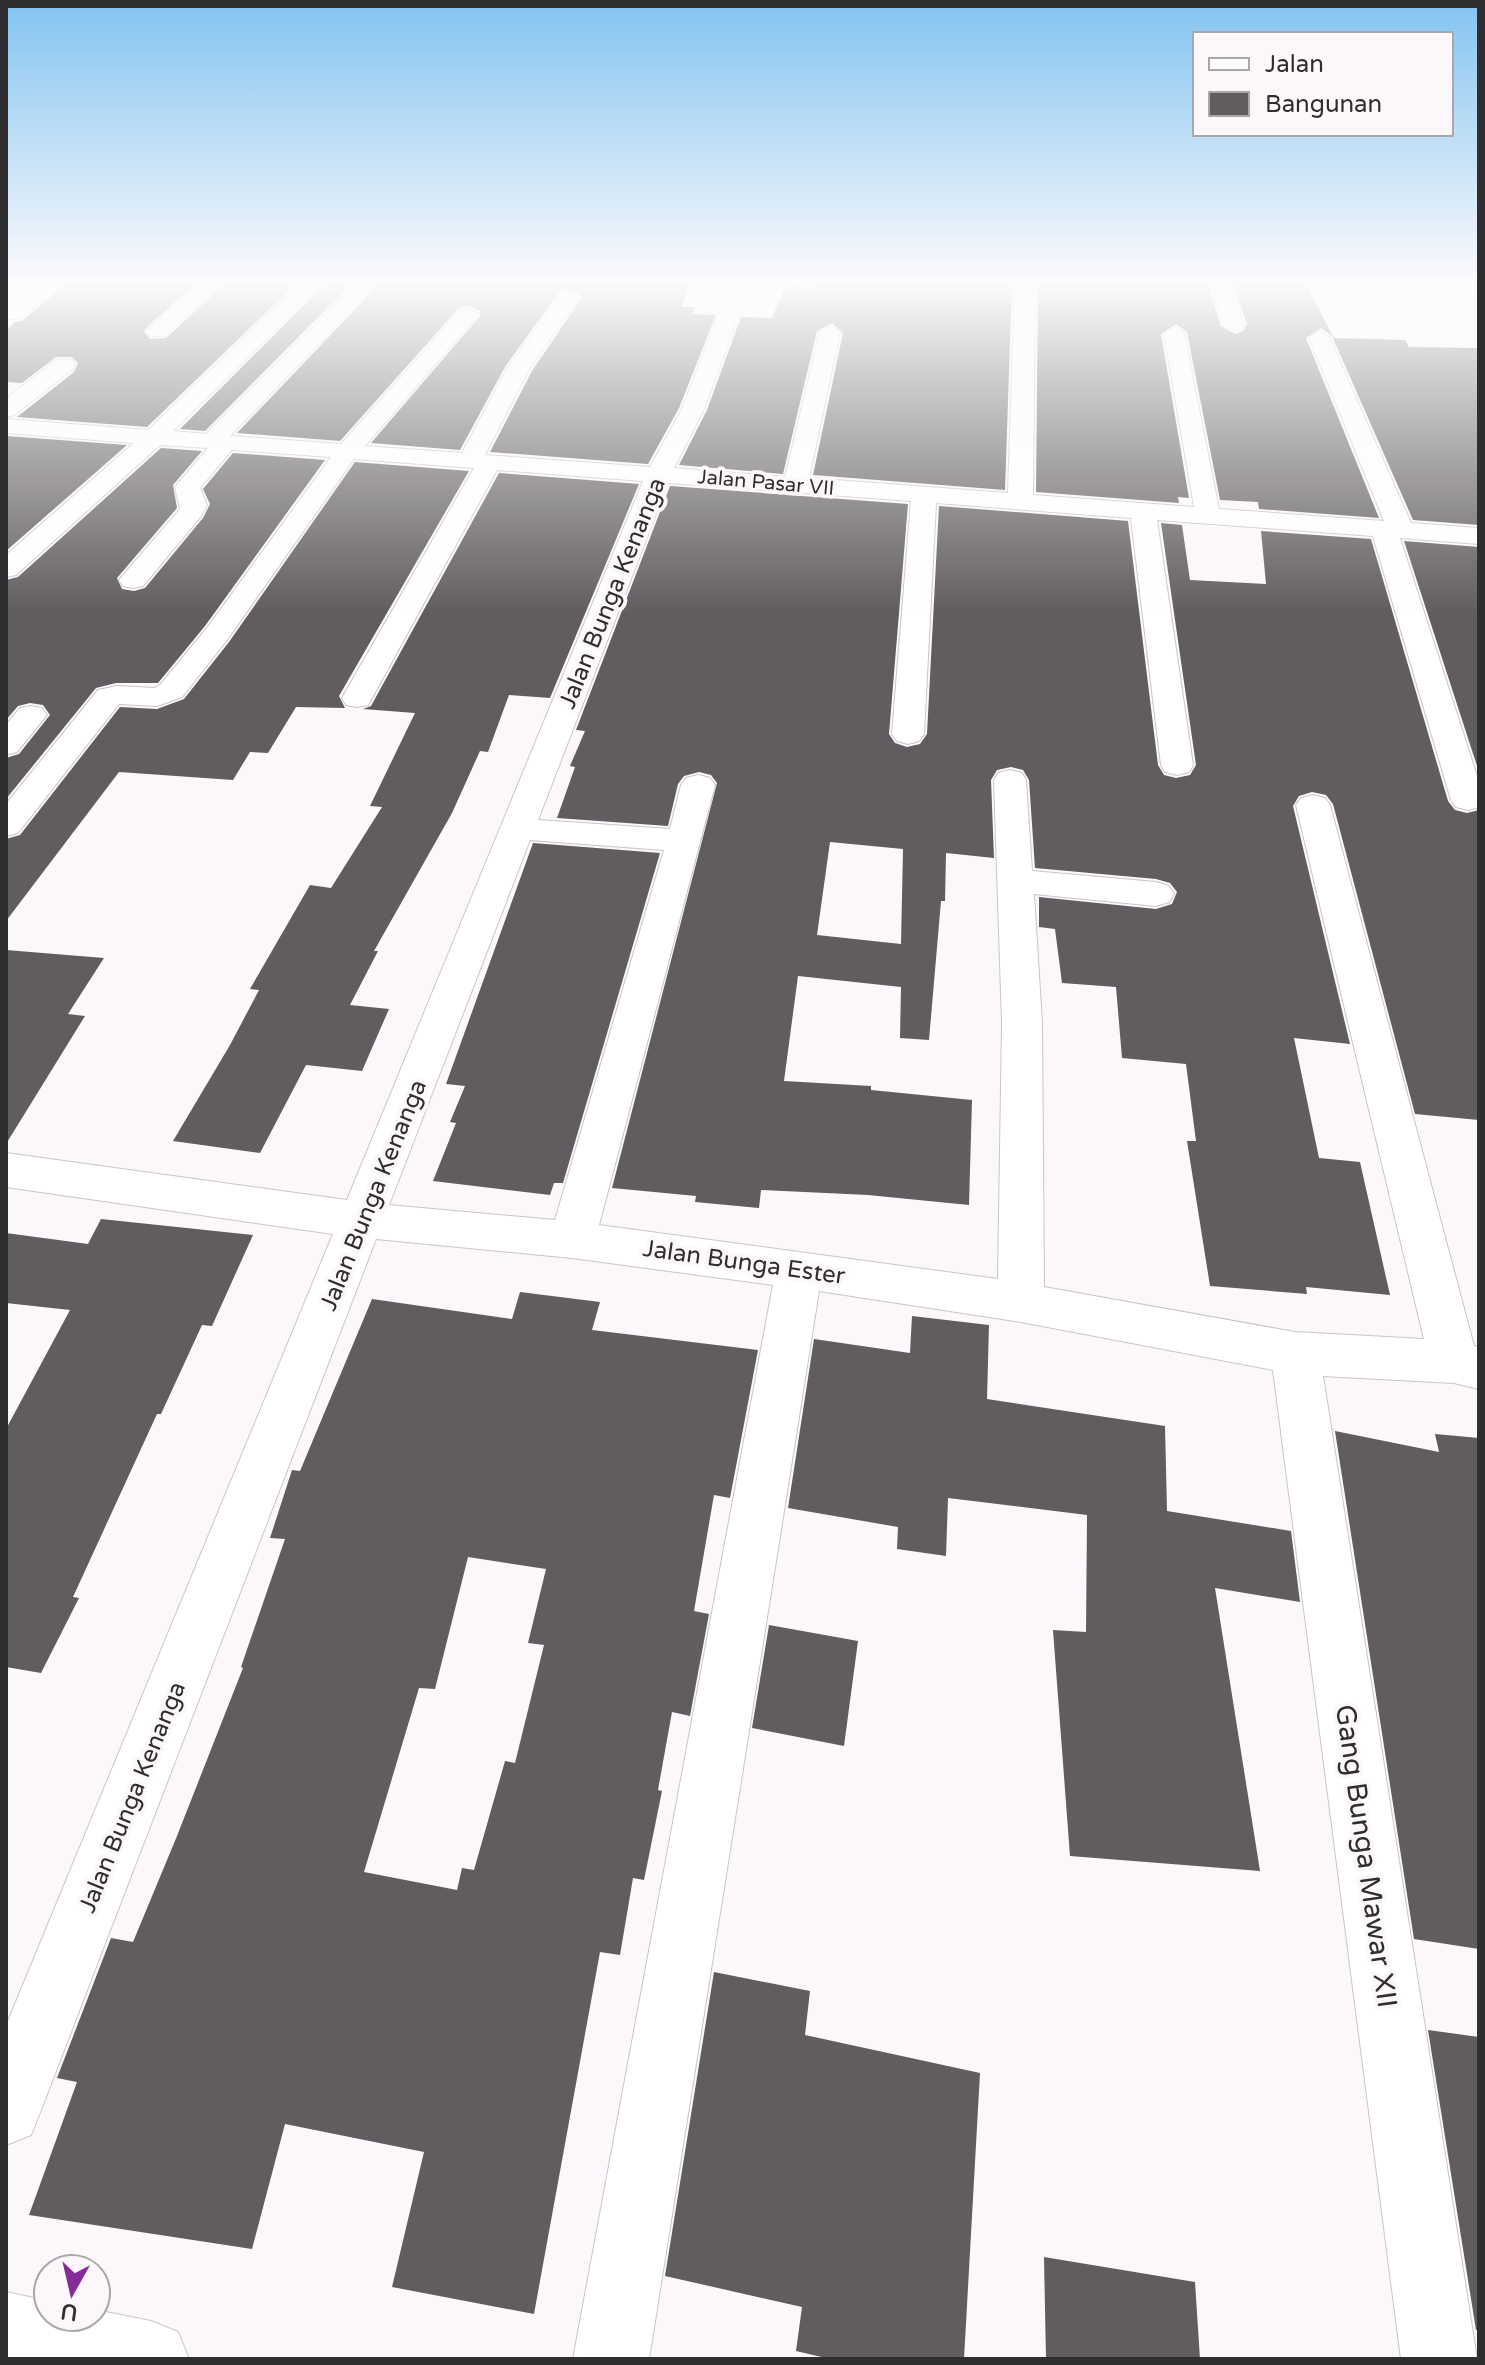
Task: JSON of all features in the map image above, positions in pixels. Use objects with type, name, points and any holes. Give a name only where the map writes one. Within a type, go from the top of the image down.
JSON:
[{"type":"street","points":[[9,425],[40,391]]},
{"type":"street","points":[[6,569],[201,391]]},
{"type":"street","points":[[133,580],[192,511],[194,505],[187,487],[218,442],[266,391]]},
{"type":"street","points":[[6,826],[109,697],[121,694],[161,697],[171,691],[217,634],[347,452],[400,391]]},
{"type":"street","points":[[357,698],[480,462],[509,391]]},
{"type":"street","name":"Jalan Bunga Kenanga","points":[[6,2110],[659,473],[700,391]]},
{"type":"street","points":[[795,485],[816,391]]},
{"type":"street","points":[[1020,503],[1023,391]]},
{"type":"street","points":[[1185,391],[1208,516]]},
{"type":"street","points":[[1340,391],[1393,529],[1468,800]]},
{"type":"street","name":"Jalan Pasar VII","points":[[9,425],[1479,536]]},
{"type":"street","points":[[908,734],[924,495]]},
{"type":"street","points":[[1143,511],[1177,765]]},
{"type":"street","points":[[6,745],[31,715]]},
{"type":"street","points":[[1010,780],[1022,1023],[1021,1302]]},
{"type":"street","points":[[572,1240],[698,785]]},
{"type":"street","points":[[1313,805],[1467,1365]]},
{"type":"street","points":[[518,829],[684,841]]},
{"type":"street","points":[[1015,881],[1156,894]]},
{"type":"street","name":"Jalan Bunga Ester","points":[[6,1170],[363,1220],[572,1240],[799,1269],[1021,1302],[1295,1353],[1467,1365]]},
{"type":"street","points":[[611,2359],[799,1269]]},
{"type":"street","name":"Gang Bunga Mawar XII","points":[[1295,1353],[1439,2359]]},
{"type":"street","points":[[6,2330],[151,2359]]},
{"type":"building","points":[[49,391],[184,391],[147,427],[17,417]]},
{"type":"building","points":[[218,391],[244,391],[205,431],[180,429]]},
{"type":"building","points":[[277,391],[384,391],[340,441],[237,433]]},
{"type":"building","points":[[415,391],[492,391],[460,450],[371,443]]},
{"type":"building","points":[[521,391],[686,391],[648,464],[490,452]]},
{"type":"building","points":[[714,391],[803,391],[783,474],[679,465]]},
{"type":"building","points":[[831,391],[1008,391],[1005,490],[813,475]]},
{"type":"building","points":[[1037,391],[1171,391],[1189,498],[1178,497],[1179,503],[1036,492]]},
{"type":"building","points":[[1199,391],[1328,391],[1379,518],[1259,509],[1258,502],[1220,500]]},
{"type":"building","points":[[1356,391],[1479,391],[1479,525],[1413,520]]},
{"type":"building","points":[[6,436],[127,445],[6,551]]},
{"type":"building","points":[[161,448],[202,451],[173,485],[177,508],[117,578],[122,589],[134,591],[145,588],[203,518],[210,504],[203,489],[233,453],[325,460],[205,626],[158,683],[116,683],[96,688],[6,799],[6,758],[19,754],[50,715],[43,705],[30,703],[18,706],[6,720],[6,580],[18,577]]},
{"type":"building","points":[[355,462],[469,471],[339,696],[345,708],[296,707],[268,753],[250,752],[233,780],[119,772],[6,921],[6,839],[20,835],[120,707],[157,709],[184,699],[229,642]]},
{"type":"building","points":[[499,473],[639,484],[550,698],[509,695],[488,752],[480,751],[452,813],[374,951],[378,951],[350,1005],[389,1009],[362,1071],[306,1065],[260,1153],[173,1141],[230,1045],[259,990],[250,989],[310,885],[331,888],[382,807],[370,806],[415,713],[363,709],[371,706]]},
{"type":"building","points":[[670,486],[908,504],[889,734],[895,743],[907,747],[920,744],[927,734],[939,506],[1128,521],[1158,765],[1164,775],[1176,778],[1190,775],[1196,765],[1161,523],[1182,525],[1190,580],[1266,584],[1261,531],[1371,539],[1448,801],[1455,810],[1467,813],[1479,810],[1479,1120],[1415,1114],[1333,804],[1326,795],[1312,792],[1299,796],[1293,806],[1350,1044],[1294,1038],[1319,1158],[1360,1162],[1390,1295],[1306,1287],[1307,1294],[1210,1286],[1187,1141],[1196,1141],[1186,1064],[1122,1058],[1116,987],[1062,983],[1055,929],[1039,927],[1039,897],[1156,909],[1172,904],[1177,892],[1170,883],[1156,879],[1035,868],[1029,780],[1023,770],[1011,767],[997,770],[991,780],[994,858],[946,853],[945,901],[941,901],[929,1040],[900,1038],[901,987],[798,976],[784,1081],[871,1086],[871,1090],[972,1100],[969,1205],[868,1195],[761,1190],[759,1208],[695,1202],[696,1196],[612,1188],[717,783],[711,775],[699,772],[684,776],[678,784],[668,826],[557,818],[575,767],[570,766],[585,731],[576,730]],"holes":[[[830,842],[903,849],[901,944],[817,935]]]},
{"type":"building","points":[[1404,541],[1479,547],[1479,772]]},
{"type":"building","points":[[533,843],[660,853],[563,1183],[554,1183],[550,1195],[433,1181],[456,1123],[450,1122],[465,1086],[446,1084]]},
{"type":"building","points":[[6,950],[104,958],[68,1014],[85,1016],[6,1144]]},
{"type":"building","points":[[101,1219],[253,1235],[212,1326],[202,1325],[161,1414],[157,1414],[73,1597],[79,1598],[41,1673],[6,1667],[6,1429],[70,1310],[6,1303],[6,1233],[88,1244]]},
{"type":"building","points":[[520,1292],[600,1302],[592,1330],[758,1350],[730,1498],[714,1495],[694,1611],[709,1614],[690,1716],[672,1712],[658,1790],[662,1791],[644,1880],[633,1878],[620,1955],[600,1952],[534,2314],[392,2287],[424,2152],[285,2124],[252,2249],[29,2215],[77,2082],[57,2078],[111,1938],[133,1942],[177,1836],[243,1668],[285,1539],[270,1538],[292,1470],[300,1471],[372,1299],[512,1319]],"holes":[[[468,1557],[546,1569],[528,1643],[544,1645],[515,1763],[505,1761],[474,1870],[462,1868],[457,1890],[364,1872],[419,1688],[435,1689]]]},
{"type":"building","points":[[912,1316],[989,1325],[987,1399],[1165,1426],[1167,1511],[1291,1531],[1300,1602],[1215,1588],[1260,1871],[1070,1856],[1053,1630],[1086,1632],[1087,1515],[948,1498],[946,1556],[897,1549],[898,1527],[788,1508],[814,1339],[910,1353]]},
{"type":"building","points":[[1335,1431],[1439,1452],[1435,1434],[1479,1438],[1479,1949],[1414,1939]]},
{"type":"building","points":[[769,1625],[858,1641],[844,1746],[752,1728]]},
{"type":"building","points":[[714,1972],[810,1991],[805,2035],[980,2073],[964,2359],[830,2359],[796,2351],[802,2307],[665,2276]]},
{"type":"building","points":[[1428,2030],[1479,2037],[1479,2330],[1476,2330]]},
{"type":"building","points":[[1044,2257],[1195,2282],[1200,2359],[1046,2359]]}]
